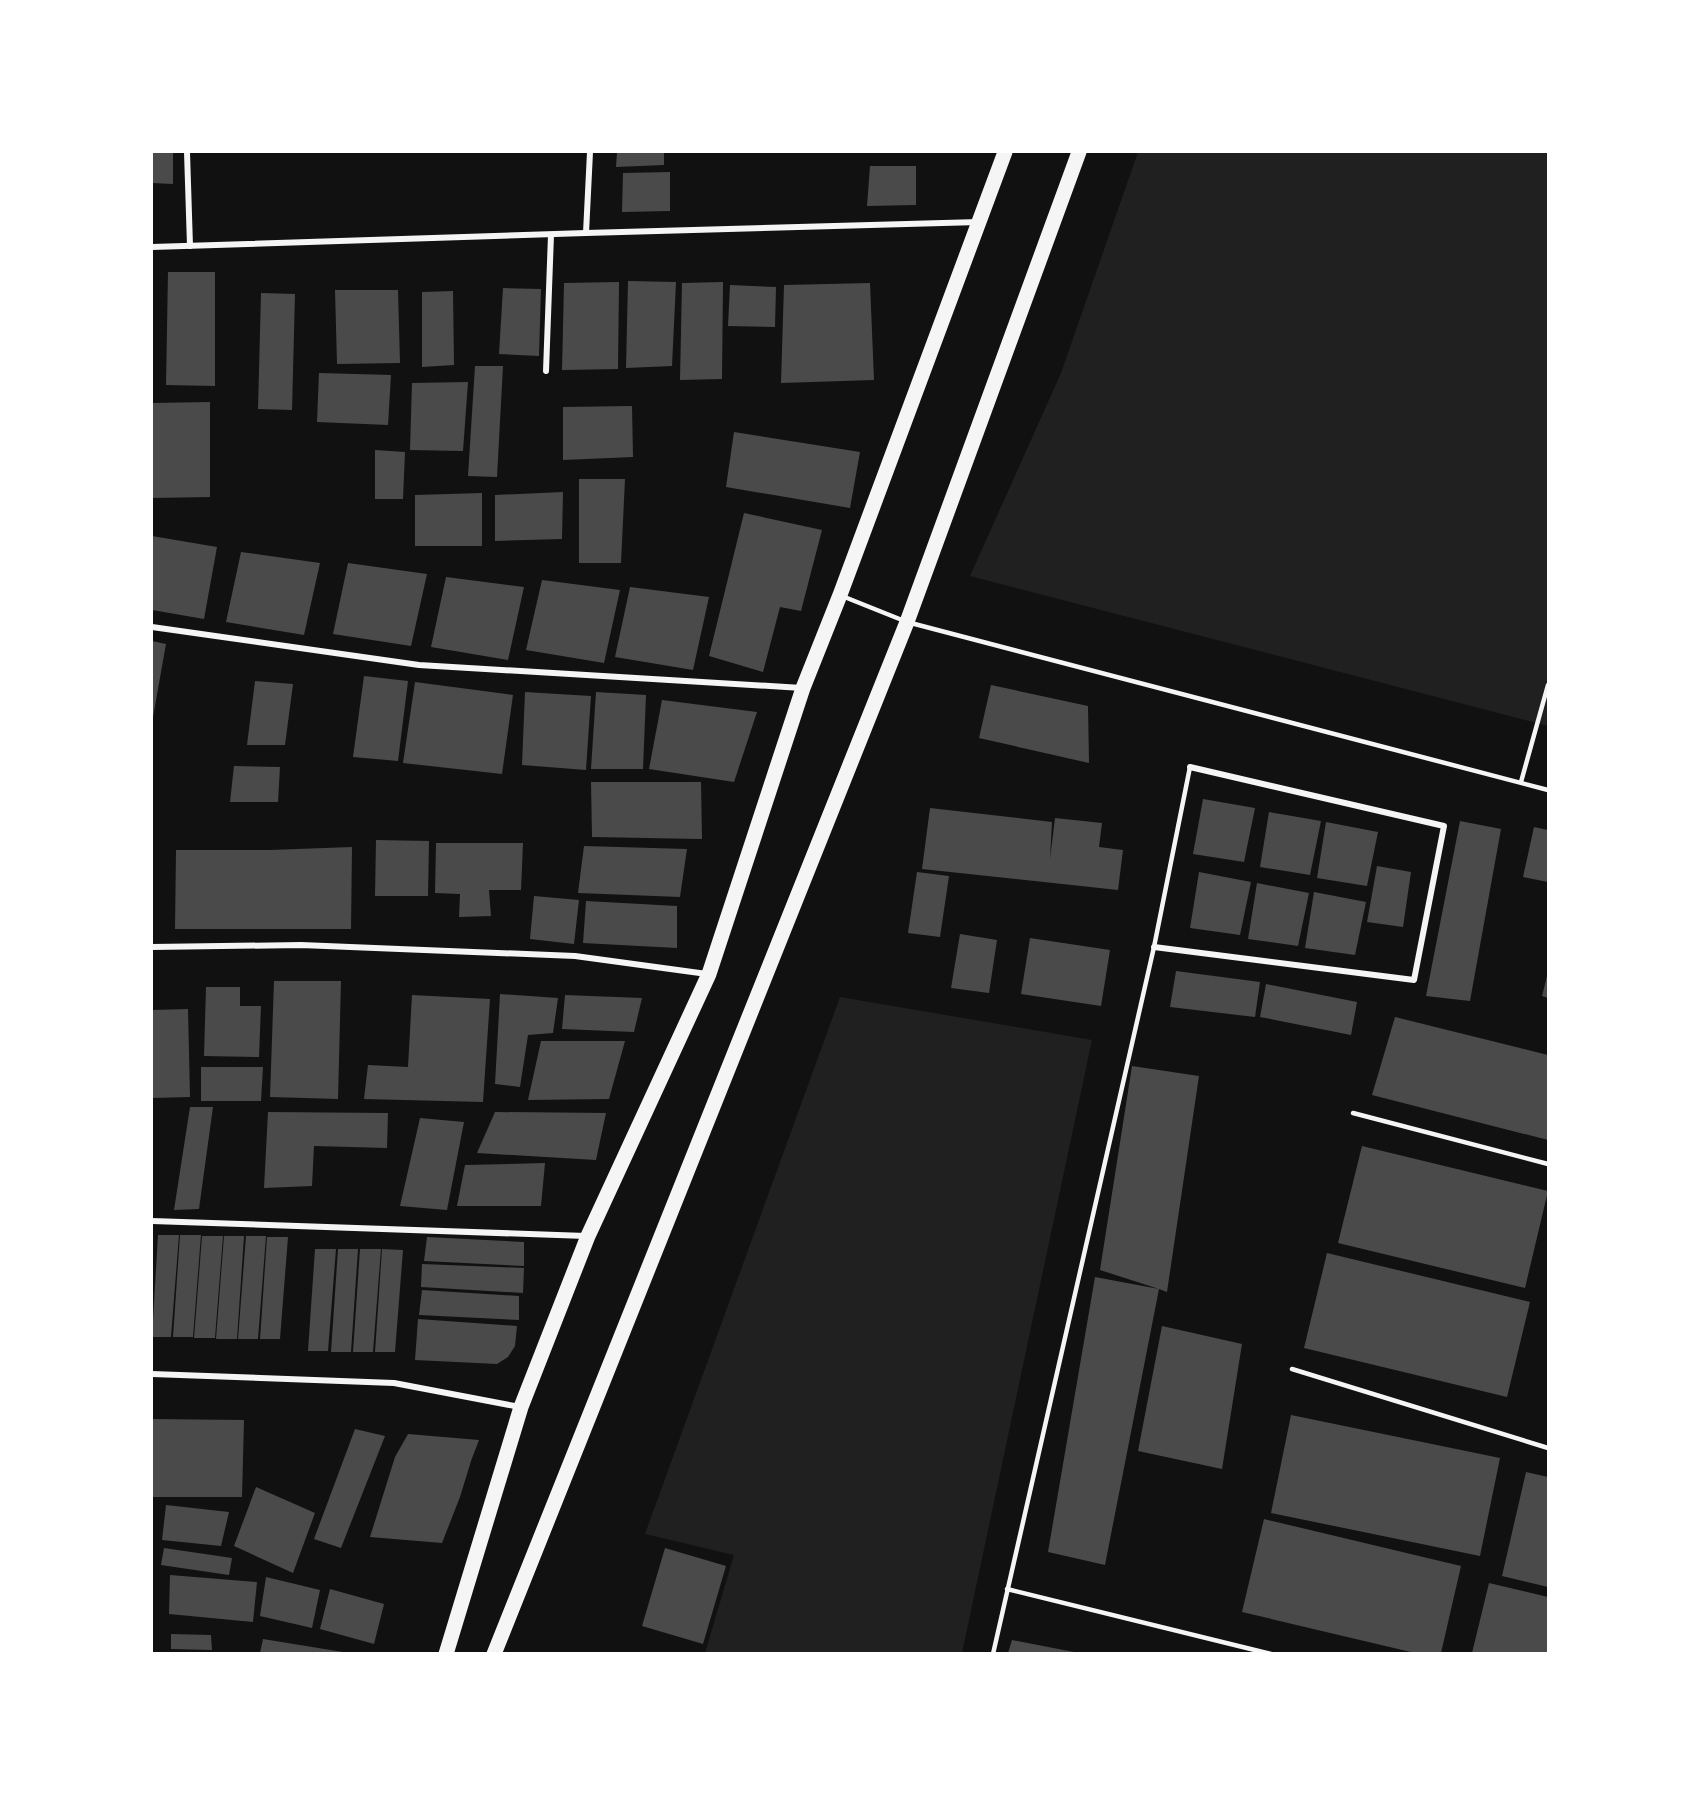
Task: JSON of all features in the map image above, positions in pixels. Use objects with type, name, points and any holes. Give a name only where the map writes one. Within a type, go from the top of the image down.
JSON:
[{"type":"main road","points":[[446,1653],[521,1407],[588,1236],[709,974],[803,688],[1005,152]]},
{"type":"main road","points":[[494,1653],[907,622],[1079,152]]},
{"type":"street","points":[[187,152],[190,246]]},
{"type":"street","points":[[586,233],[590,152]]},
{"type":"street","points":[[152,247],[979,222]]},
{"type":"street","points":[[546,371],[550,234]]},
{"type":"street","points":[[152,627],[419,664],[803,688]]},
{"type":"street","points":[[1154,947],[1414,980],[1444,826],[1190,767]]},
{"type":"street","points":[[152,947],[301,945],[575,956],[709,974]]},
{"type":"street","points":[[152,1221],[588,1236]]},
{"type":"street","points":[[152,1374],[394,1383],[521,1407]]},
{"type":"lane","points":[[840,594],[907,622],[1548,790]]},
{"type":"lane","points":[[1521,782],[1548,686]]},
{"type":"lane","points":[[993,1653],[1154,947],[1190,767]]},
{"type":"lane","points":[[1353,1113],[1548,1164]]},
{"type":"lane","points":[[1292,1369],[1548,1448]]},
{"type":"lane","points":[[1007,1589],[1271,1653]]},
{"type":"shaded area","points":[[1138,152],[1548,152],[1548,726],[970,576],[1061,373]]},
{"type":"shaded area","points":[[840,997],[1092,1040],[962,1653],[705,1653],[734,1555],[645,1534]]},
{"type":"building","points":[[152,152],[173,152],[173,184],[152,183]]},
{"type":"building","points":[[617,152],[664,152],[664,165],[616,167]]},
{"type":"building","points":[[870,166],[916,166],[916,205],[867,206]]},
{"type":"building","points":[[670,172],[670,211],[622,212],[623,173]]},
{"type":"building","points":[[168,272],[215,272],[215,386],[166,385]]},
{"type":"building","points":[[628,281],[676,282],[672,366],[626,368]]},
{"type":"building","points":[[619,282],[618,369],[562,370],[564,283]]},
{"type":"building","points":[[723,282],[722,379],[680,380],[682,283]]},
{"type":"building","points":[[870,283],[874,380],[781,383],[784,285]]},
{"type":"building","points":[[730,285],[776,287],[775,327],[728,326]]},
{"type":"building","points":[[503,288],[541,289],[539,356],[499,354]]},
{"type":"building","points":[[335,290],[398,290],[400,363],[337,364]]},
{"type":"building","points":[[453,291],[454,365],[422,367],[422,292]]},
{"type":"building","points":[[261,293],[295,294],[292,410],[258,409]]},
{"type":"building","points":[[475,366],[503,366],[497,477],[468,476]]},
{"type":"building","points":[[319,373],[391,375],[388,425],[317,422]]},
{"type":"building","points":[[468,382],[463,451],[410,450],[412,383]]},
{"type":"building","points":[[210,402],[210,497],[152,498],[152,403]]},
{"type":"building","points":[[632,406],[633,457],[563,460],[563,407]]},
{"type":"building","points":[[734,432],[860,452],[850,508],[726,487]]},
{"type":"building","points":[[375,450],[405,452],[403,499],[375,499]]},
{"type":"building","points":[[579,479],[625,479],[621,563],[579,563]]},
{"type":"building","points":[[563,492],[562,539],[495,541],[495,495]]},
{"type":"building","points":[[482,493],[482,546],[415,546],[415,495]]},
{"type":"building","points":[[744,513],[822,530],[801,611],[780,607],[763,672],[709,656]]},
{"type":"building","points":[[152,536],[217,547],[204,619],[152,610]]},
{"type":"building","points":[[241,552],[320,563],[304,635],[226,622]]},
{"type":"building","points":[[348,563],[427,574],[411,646],[333,634]]},
{"type":"building","points":[[446,577],[524,587],[508,660],[431,647]]},
{"type":"building","points":[[542,580],[620,590],[604,663],[526,650]]},
{"type":"building","points":[[630,587],[709,597],[693,670],[615,657]]},
{"type":"building","points":[[152,641],[166,644],[153,717],[152,717]]},
{"type":"building","points":[[364,676],[408,681],[398,761],[353,757]]},
{"type":"building","points":[[255,681],[293,684],[285,745],[247,745]]},
{"type":"building","points":[[415,682],[513,695],[502,774],[403,763]]},
{"type":"building","points":[[991,685],[1088,706],[1089,763],[979,738]]},
{"type":"building","points":[[525,692],[591,696],[586,770],[522,765]]},
{"type":"building","points":[[596,692],[646,695],[643,769],[591,769]]},
{"type":"building","points":[[662,700],[757,712],[734,782],[649,769]]},
{"type":"building","points":[[234,766],[280,767],[278,802],[230,802]]},
{"type":"building","points":[[591,782],[701,782],[702,839],[592,837]]},
{"type":"building","points":[[1203,799],[1255,808],[1244,862],[1193,854]]},
{"type":"building","points":[[930,808],[1052,822],[1050,859],[1055,818],[1102,823],[1099,847],[1123,850],[1118,890],[922,869]]},
{"type":"building","points":[[1269,812],[1321,821],[1310,875],[1260,867]]},
{"type":"building","points":[[1460,821],[1501,829],[1470,1001],[1426,996]]},
{"type":"building","points":[[1326,822],[1378,832],[1367,886],[1317,878]]},
{"type":"building","points":[[1534,827],[1548,830],[1548,882],[1523,877]]},
{"type":"building","points":[[376,840],[429,841],[428,896],[375,896]]},
{"type":"building","points":[[436,843],[523,843],[521,890],[489,890],[491,916],[459,917],[460,894],[435,893]]},
{"type":"building","points":[[584,846],[687,849],[680,897],[578,893]]},
{"type":"building","points":[[352,847],[351,929],[175,929],[176,850]]},
{"type":"building","points":[[1377,866],[1411,872],[1403,927],[1367,922]]},
{"type":"building","points":[[917,872],[949,876],[940,937],[908,933]]},
{"type":"building","points":[[1199,872],[1251,882],[1240,935],[1190,928]]},
{"type":"building","points":[[1257,883],[1309,893],[1298,946],[1248,939]]},
{"type":"building","points":[[1314,892],[1366,902],[1355,955],[1305,948]]},
{"type":"building","points":[[534,896],[579,900],[574,944],[530,939]]},
{"type":"building","points":[[586,901],[677,906],[677,948],[583,943]]},
{"type":"building","points":[[960,934],[997,940],[989,993],[951,988]]},
{"type":"building","points":[[1030,938],[1110,950],[1101,1006],[1021,994]]},
{"type":"building","points":[[1176,971],[1260,982],[1255,1017],[1170,1007]]},
{"type":"building","points":[[1548,972],[1548,998],[1542,996]]},
{"type":"building","points":[[274,981],[341,981],[338,1099],[270,1097]]},
{"type":"building","points":[[1266,984],[1357,1002],[1351,1035],[1260,1017]]},
{"type":"building","points":[[206,987],[240,987],[240,1006],[261,1006],[259,1057],[204,1056]]},
{"type":"building","points":[[500,994],[558,998],[553,1033],[528,1035],[520,1087],[495,1084]]},
{"type":"building","points":[[412,995],[490,999],[483,1102],[364,1099],[368,1065],[408,1067]]},
{"type":"building","points":[[565,995],[642,998],[634,1032],[562,1029]]},
{"type":"building","points":[[188,1009],[190,1097],[152,1098],[152,1010]]},
{"type":"building","points":[[1395,1017],[1548,1055],[1548,1140],[1372,1095]]},
{"type":"building","points":[[541,1041],[625,1041],[609,1099],[528,1100]]},
{"type":"building","points":[[1132,1066],[1199,1076],[1167,1292],[1100,1270]]},
{"type":"building","points":[[201,1067],[263,1067],[261,1101],[201,1101]]},
{"type":"building","points":[[190,1107],[213,1107],[199,1209],[174,1210]]},
{"type":"building","points":[[268,1112],[388,1113],[387,1148],[314,1146],[312,1186],[264,1188]]},
{"type":"building","points":[[495,1112],[606,1113],[596,1160],[477,1153]]},
{"type":"building","points":[[420,1118],[464,1122],[447,1210],[400,1206]]},
{"type":"building","points":[[1362,1146],[1548,1191],[1525,1288],[1338,1243]]},
{"type":"building","points":[[545,1163],[541,1206],[457,1206],[465,1165]]},
{"type":"building","points":[[158,1235],[179,1235],[171,1337],[152,1337]]},
{"type":"building","points":[[180,1235],[201,1235],[193,1337],[173,1337]]},
{"type":"building","points":[[202,1236],[223,1236],[215,1338],[194,1338]]},
{"type":"building","points":[[224,1236],[244,1236],[237,1339],[216,1339]]},
{"type":"building","points":[[246,1236],[266,1236],[258,1339],[238,1339]]},
{"type":"building","points":[[267,1237],[288,1237],[280,1339],[260,1339]]},
{"type":"building","points":[[427,1237],[524,1242],[524,1266],[424,1261]]},
{"type":"building","points":[[315,1249],[336,1249],[328,1351],[308,1351]]},
{"type":"building","points":[[338,1249],[358,1249],[351,1352],[331,1352]]},
{"type":"building","points":[[360,1249],[381,1249],[373,1352],[353,1352]]},
{"type":"building","points":[[382,1249],[403,1250],[395,1352],[375,1352]]},
{"type":"building","points":[[1327,1253],[1530,1302],[1507,1397],[1304,1348]]},
{"type":"building","points":[[422,1264],[524,1268],[523,1293],[421,1287]]},
{"type":"building","points":[[1095,1277],[1159,1289],[1105,1565],[1048,1552]]},
{"type":"building","points":[[422,1290],[519,1296],[519,1320],[419,1315]]},
{"type":"building","points":[[418,1319],[517,1326],[515,1346],[508,1357],[497,1364],[415,1360]]},
{"type":"building","points":[[1162,1326],[1242,1344],[1222,1469],[1138,1451]]},
{"type":"building","points":[[1291,1415],[1500,1458],[1480,1556],[1271,1513]]},
{"type":"building","points":[[152,1419],[244,1420],[242,1497],[152,1497]]},
{"type":"building","points":[[355,1429],[385,1436],[341,1548],[314,1539]]},
{"type":"building","points":[[408,1434],[479,1440],[442,1543],[370,1537],[395,1457]]},
{"type":"building","points":[[1526,1472],[1548,1477],[1548,1587],[1502,1576]]},
{"type":"building","points":[[256,1487],[315,1513],[293,1573],[234,1546]]},
{"type":"building","points":[[166,1505],[229,1512],[221,1546],[162,1540]]},
{"type":"building","points":[[1264,1519],[1461,1566],[1441,1653],[1415,1653],[1242,1612]]},
{"type":"building","points":[[164,1548],[232,1558],[229,1575],[161,1565]]},
{"type":"building","points":[[665,1548],[726,1566],[703,1644],[642,1626]]},
{"type":"building","points":[[170,1575],[257,1582],[253,1622],[169,1614]]},
{"type":"building","points":[[266,1577],[320,1590],[312,1628],[260,1616]]},
{"type":"building","points":[[1489,1583],[1548,1597],[1548,1653],[1472,1653]]},
{"type":"building","points":[[330,1589],[384,1604],[374,1644],[320,1629]]},
{"type":"building","points":[[171,1634],[211,1635],[212,1650],[171,1649]]},
{"type":"building","points":[[263,1639],[343,1652],[343,1653],[260,1653]]},
{"type":"building","points":[[1012,1640],[1074,1652],[1074,1653],[1008,1653]]}]
